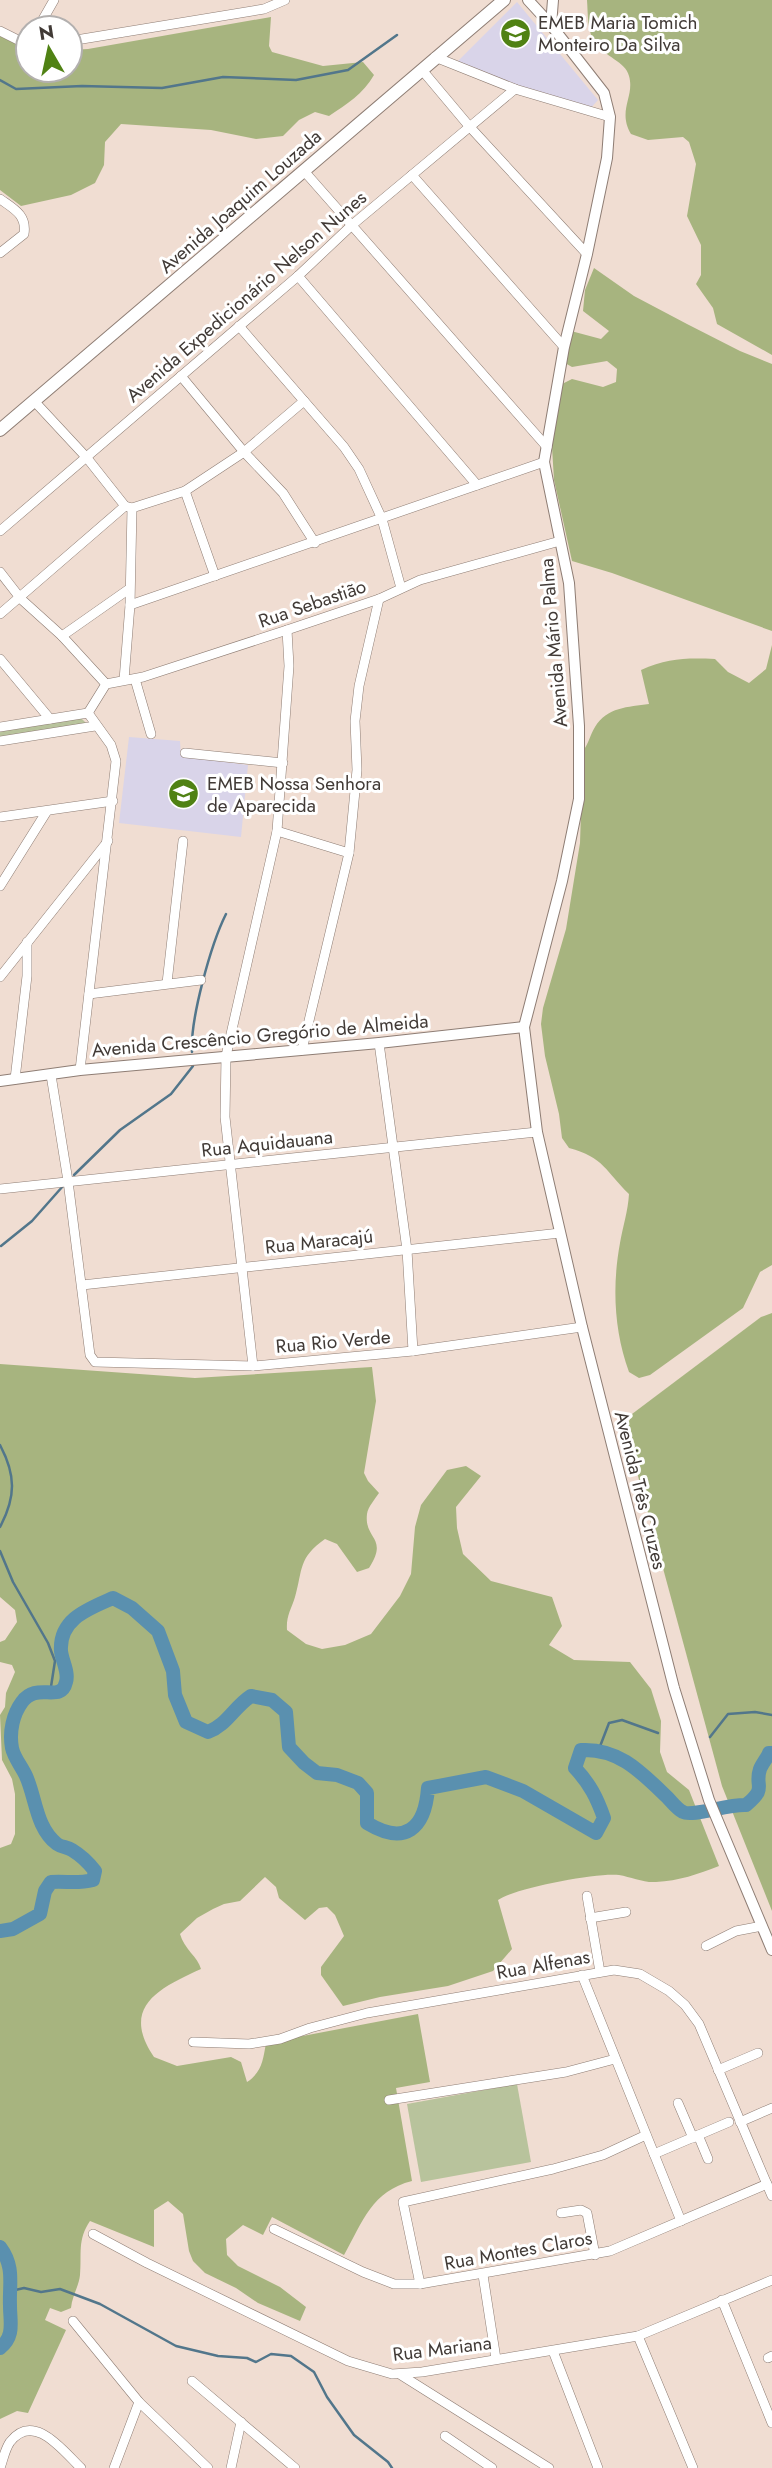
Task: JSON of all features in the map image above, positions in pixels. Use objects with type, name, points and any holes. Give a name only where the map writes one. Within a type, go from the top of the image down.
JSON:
[{"type":"main road","name":"Avenida Joaquim Louzada","points":[[0,429],[504,0]]},
{"type":"street","points":[[84,39],[264,9],[285,0]]},
{"type":"street","name":"Avenida Mário Palma","points":[[524,1027],[562,881],[579,799],[579,726],[569,583],[544,462],[564,346],[607,158],[610,117],[604,93],[528,0]]},
{"type":"street","points":[[551,25],[553,0]]},
{"type":"street","points":[[435,57],[515,89],[610,117]]},
{"type":"street","points":[[422,70],[469,126],[587,254]]},
{"type":"street","name":"Avenida Expedicionário Nelson Nunes","points":[[0,531],[298,276],[352,225],[515,89]]},
{"type":"street","points":[[304,171],[547,447]]},
{"type":"street","points":[[412,175],[564,346]]},
{"type":"street","points":[[0,199],[23,217],[26,226],[24,234],[0,253]]},
{"type":"street","points":[[298,276],[477,485]]},
{"type":"street","points":[[239,326],[344,447],[359,469],[382,519],[401,588]]},
{"type":"street","points":[[181,376],[244,452],[283,493],[315,543]]},
{"type":"street","points":[[35,401],[128,507],[130,605],[124,680]]},
{"type":"street","points":[[0,614],[128,507],[185,491],[244,452],[304,401]]},
{"type":"street","points":[[130,605],[544,462]]},
{"type":"street","points":[[185,491],[215,576]]},
{"type":"street","name":"Rua Sebastião","points":[[106,684],[135,678],[286,630],[380,598],[420,580],[560,541]]},
{"type":"street","points":[[0,572],[21,599],[62,636],[106,684],[88,713],[0,727]]},
{"type":"street","points":[[62,636],[130,589]]},
{"type":"street","points":[[302,1050],[349,853],[357,770],[355,721],[359,686],[380,598]]},
{"type":"street","points":[[253,1366],[224,1096],[226,1056],[276,831],[289,666],[286,630]]},
{"type":"street","points":[[0,659],[50,719]]},
{"type":"street","points":[[135,678],[151,734]]},
{"type":"street","points":[[80,1070],[109,840],[116,761],[111,745],[88,713]]},
{"type":"street","points":[[0,741],[95,726]]},
{"type":"street","points":[[185,753],[283,763]]},
{"type":"street","points":[[0,817],[113,801]]},
{"type":"street","points":[[0,886],[47,811]]},
{"type":"street","points":[[276,831],[349,853]]},
{"type":"street","points":[[0,976],[109,840]]},
{"type":"street","points":[[167,983],[183,841]]},
{"type":"street","points":[[15,1079],[27,976],[27,942]]},
{"type":"street","points":[[89,994],[201,980]]},
{"type":"street","name":"Avenida Crescêncio Gregório de Almeida","points":[[0,1082],[80,1070],[524,1027]]},
{"type":"street","name":"Avenida Três Cruzes","points":[[524,1027],[537,1132],[582,1327],[674,1688],[709,1800],[772,1950]]},
{"type":"street","points":[[379,1043],[407,1250],[413,1352]]},
{"type":"street","points":[[51,1075],[82,1285]]},
{"type":"street","name":"Rua Aquidauana","points":[[0,1189],[537,1132]]},
{"type":"street","name":"Rua Maracajú","points":[[82,1285],[560,1233]]},
{"type":"street","name":"Rua Rio Verde","points":[[82,1285],[90,1355],[95,1362],[253,1366],[413,1352],[582,1327]]},
{"type":"street","points":[[586,1896],[600,1972]]},
{"type":"street","points":[[590,1918],[626,1912]]},
{"type":"street","points":[[706,1946],[736,1931],[762,1926]]},
{"type":"street","name":"Rua Alfenas","points":[[193,2042],[249,2044],[280,2039],[366,2013],[600,1972],[614,1970],[639,1974],[677,1997],[699,2025],[772,2196]]},
{"type":"street","points":[[582,1975],[681,2221]]},
{"type":"street","points":[[718,2070],[758,2053]]},
{"type":"street","points":[[389,2100],[566,2072],[615,2059]]},
{"type":"street","points":[[678,2103],[708,2159]]},
{"type":"street","points":[[740,2122],[772,2108]]},
{"type":"street","points":[[654,2154],[729,2122]]},
{"type":"street","points":[[420,2284],[403,2202],[553,2169],[603,2155],[646,2135]]},
{"type":"street","name":"Rua Montes Claros","points":[[274,2228],[363,2272],[394,2284],[420,2284],[483,2275],[617,2249],[767,2184]]},
{"type":"street","points":[[561,2213],[580,2210],[587,2213],[595,2255]]},
{"type":"street","name":"Rua Mariana","points":[[93,2234],[305,2342],[348,2361],[392,2374],[638,2336],[772,2280]]},
{"type":"street","points":[[483,2275],[496,2359]]},
{"type":"street","points":[[722,2300],[772,2423]]},
{"type":"street","points":[[73,2320],[139,2402],[208,2468]]},
{"type":"street","points":[[638,2336],[693,2468]]},
{"type":"street","points":[[552,2351],[598,2468]]},
{"type":"street","points":[[400,2374],[549,2468]]},
{"type":"street","points":[[192,2381],[295,2468]]},
{"type":"street","points":[[114,2468],[139,2402]]},
{"type":"street","points":[[230,2468],[241,2422]]},
{"type":"street","points":[[1,2468],[9,2443],[21,2432],[34,2430],[47,2436],[81,2468]]},
{"type":"street","points":[[444,2436],[492,2468]]},
{"type":"shaded area","name":"EMEB Maria Tomich Monteiro Da Silva","points":[[517,2],[598,100],[590,109],[454,65]]},
{"type":"shaded area","name":"EMEB Nossa Senhora de Aparecida","points":[[129,737],[180,741],[181,756],[248,765],[241,837],[119,823]]},
{"type":"green space","points":[[587,0],[772,0],[772,355],[717,324],[713,308],[696,284],[701,275],[701,245],[687,216],[696,164],[689,142],[683,137],[648,140],[631,134],[626,118],[629,76],[624,67],[604,52],[592,38]]},
{"type":"green space","points":[[271,17],[269,46],[272,52],[323,66],[363,62],[374,75],[360,93],[336,112],[329,116],[315,112],[299,120],[283,136],[256,139],[211,130],[121,124],[105,142],[104,165],[95,183],[71,195],[21,206],[0,190],[0,36],[14,42],[14,84],[84,84],[84,49]]},
{"type":"green space","points":[[594,268],[634,296],[740,351],[772,364],[772,631],[572,561],[554,480],[552,447],[562,384],[572,379],[603,387],[616,382],[617,369],[607,361],[572,367],[565,363],[571,331],[601,339],[609,331],[583,311],[585,290]]},
{"type":"green space","points":[[772,645],[772,1265],[760,1272],[743,1308],[650,1375],[639,1378],[629,1372],[624,1356],[617,1325],[615,1292],[617,1259],[629,1194],[604,1166],[590,1156],[569,1148],[562,1138],[541,1024],[543,1008],[566,929],[580,843],[583,751],[595,727],[606,715],[619,709],[649,704],[641,670],[677,660],[715,659],[728,672],[749,683],[766,669]]},
{"type":"green space","points":[[80,717],[88,725],[0,739],[0,730]]},
{"type":"green space","points":[[772,1313],[772,1911],[722,1786],[628,1439],[627,1426],[632,1414],[761,1317]]},
{"type":"green space","points":[[0,1364],[195,1378],[372,1367],[376,1401],[364,1473],[379,1493],[367,1514],[367,1523],[376,1544],[375,1558],[369,1568],[357,1572],[337,1544],[325,1539],[316,1546],[303,1565],[288,1617],[287,1630],[306,1644],[322,1649],[345,1645],[371,1634],[400,1596],[411,1574],[415,1527],[421,1505],[447,1470],[466,1466],[481,1476],[456,1507],[457,1528],[463,1554],[491,1581],[552,1597],[562,1626],[549,1645],[574,1660],[630,1662],[651,1689],[661,1721],[660,1752],[667,1772],[689,1790],[719,1866],[688,1877],[664,1881],[647,1882],[619,1875],[594,1876],[538,1886],[507,1895],[498,1900],[512,1949],[493,1971],[448,1986],[343,2006],[321,1975],[321,1967],[344,1936],[335,1915],[327,1907],[319,1908],[305,1920],[279,1898],[276,1887],[265,1877],[240,1901],[224,1904],[197,1918],[180,1934],[201,1969],[159,1992],[149,2001],[143,2012],[141,2025],[154,2057],[177,2066],[231,2057],[241,2062],[247,2082],[259,2070],[266,2043],[418,2014],[430,2082],[396,2088],[412,2181],[387,2192],[378,2200],[363,2219],[344,2255],[272,2217],[263,2235],[243,2225],[226,2239],[227,2255],[238,2266],[280,2287],[306,2307],[300,2321],[258,2303],[236,2288],[205,2273],[193,2261],[189,2251],[183,2214],[168,2201],[154,2210],[154,2247],[90,2221],[82,2241],[79,2279],[71,2308],[61,2312],[50,2308],[45,2320],[66,2330],[28,2413],[17,2411],[0,2419],[0,1848],[11,1844],[15,1834],[15,1794],[12,1779],[2,1760],[0,1715],[15,1672],[12,1665],[0,1662],[0,1642],[5,1640],[17,1622],[15,1610],[0,1597]]},
{"type":"green space","points":[[517,2084],[531,2162],[421,2182],[407,2104]]},
{"type":"waterway","points":[[0,80],[16,89],[82,86],[162,88],[223,77],[296,80],[348,70],[397,35]]},
{"type":"waterway","points":[[192,1052],[194,1021],[203,982],[226,914]]},
{"type":"waterway","points":[[74,1175],[120,1130],[171,1094],[193,1066]]},
{"type":"waterway","points":[[1,1246],[32,1221],[63,1186]]},
{"type":"waterway","points":[[0,1445],[9,1466],[12,1486],[9,1506],[0,1527]]},
{"type":"waterway","points":[[0,1551],[13,1582],[48,1643],[55,1661],[50,1693]]},
{"type":"waterway","points":[[0,1931],[13,1929],[40,1914],[45,1891],[51,1882],[93,1880],[95,1871],[87,1862],[72,1850],[57,1844],[45,1830],[26,1776],[13,1752],[11,1736],[16,1712],[28,1696],[63,1688],[67,1674],[61,1651],[62,1640],[70,1623],[85,1611],[113,1598],[132,1608],[158,1631],[173,1671],[175,1695],[186,1722],[208,1732],[220,1725],[251,1696],[272,1700],[286,1712],[289,1747],[317,1773],[337,1775],[358,1783],[367,1793],[367,1823],[392,1833],[402,1833],[417,1823],[423,1814],[428,1788],[486,1777],[523,1791],[596,1833],[604,1818],[599,1804],[575,1768],[581,1750],[607,1753],[628,1763],[683,1812],[694,1813],[746,1805],[757,1794],[760,1769],[769,1753],[772,1753]]},
{"type":"waterway","points":[[710,1737],[728,1714],[755,1712],[772,1715]]},
{"type":"waterway","points":[[599,1749],[609,1723],[622,1720],[658,1733]]},
{"type":"waterway","points":[[0,2247],[8,2262],[11,2323],[8,2339],[0,2348]]},
{"type":"waterway","points":[[11,2291],[24,2288],[41,2292],[60,2289],[100,2304],[176,2346],[218,2356],[247,2358],[256,2362],[271,2354],[291,2356],[314,2372],[327,2397],[354,2435],[392,2468]]},
{"type":"place","name":"EMEB Maria Tomich Monteiro Da Silva","points":[[515,33]]},
{"type":"place","name":"EMEB Nossa Senhora de Aparecida","points":[[184,794]]}]
